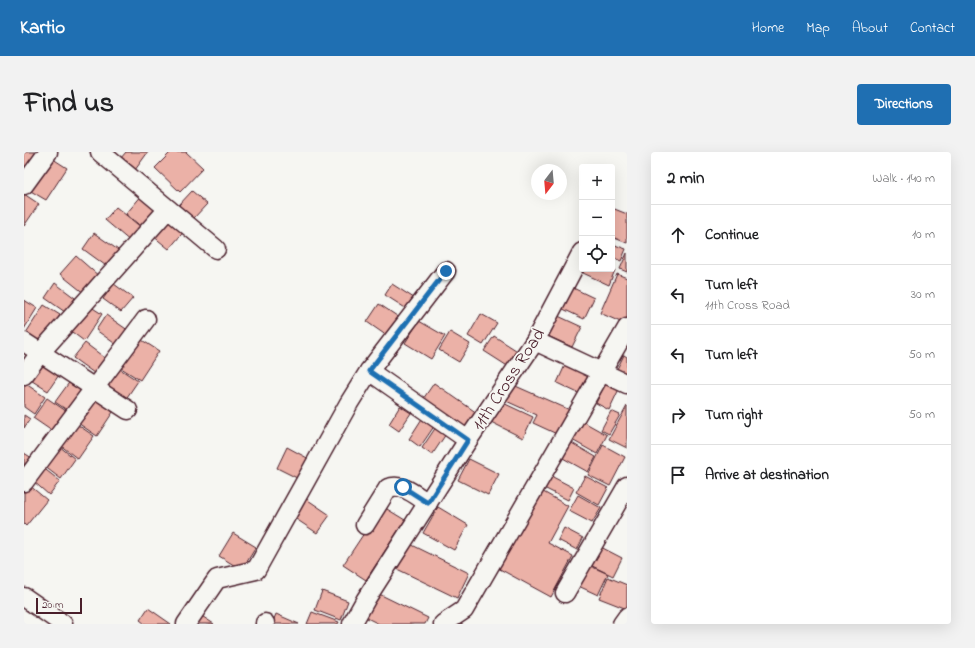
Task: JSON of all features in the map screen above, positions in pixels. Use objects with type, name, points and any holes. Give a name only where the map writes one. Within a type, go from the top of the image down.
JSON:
[{"type":"street","points":[[24,185],[48,152]]},
{"type":"street","points":[[100,152],[216,249]]},
{"type":"street","points":[[24,375],[40,353],[168,209]]},
{"type":"street","name":"11th Cross Road","points":[[352,624],[377,581],[468,440],[535,341],[579,258]]},
{"type":"street","points":[[186,624],[217,579],[256,570],[349,403],[369,371],[446,271]]},
{"type":"street","points":[[24,482],[96,388],[146,319]]},
{"type":"street","points":[[443,624],[464,610],[600,371],[627,328]]},
{"type":"street","points":[[535,341],[627,384]]},
{"type":"street","points":[[24,342],[128,410]]},
{"type":"street","points":[[369,371],[468,440]]},
{"type":"street","points":[[366,525],[388,488],[395,486],[403,487],[428,503]]},
{"type":"street","points":[[565,593],[627,486]]},
{"type":"street","points":[[24,597],[63,624]]},
{"type":"street","points":[[622,624],[627,617]]},
{"type":"building","points":[[24,152],[36,152],[24,170]]},
{"type":"building","points":[[126,152],[148,152],[135,170],[120,159]]},
{"type":"building","points":[[171,152],[186,152],[203,168],[180,192],[155,168]]},
{"type":"building","points":[[50,157],[67,168],[46,200],[29,190]]},
{"type":"building","points":[[192,191],[207,204],[193,219],[179,205]]},
{"type":"building","points":[[24,194],[39,204],[24,226]]},
{"type":"building","points":[[143,194],[159,208],[143,228],[126,214]]},
{"type":"building","points":[[116,207],[142,228],[131,242],[105,220]]},
{"type":"building","points":[[615,209],[627,214],[627,243],[615,238]]},
{"type":"building","points":[[170,216],[186,229],[169,249],[153,236]]},
{"type":"building","points":[[94,233],[121,252],[109,268],[83,249]]},
{"type":"building","points":[[615,245],[626,249],[621,261],[615,258]]},
{"type":"building","points":[[627,253],[627,272],[620,269]]},
{"type":"building","points":[[76,256],[100,277],[85,294],[60,274]]},
{"type":"building","points":[[583,272],[614,272],[609,285]]},
{"type":"building","points":[[617,274],[627,278],[627,319],[625,324],[600,313]]},
{"type":"building","points":[[55,283],[75,298],[65,312],[45,298]]},
{"type":"building","points":[[114,284],[133,298],[121,312],[103,299]]},
{"type":"building","points":[[392,284],[417,300],[410,311],[385,295]]},
{"type":"building","points":[[571,287],[594,298],[584,319],[561,308]]},
{"type":"building","points":[[24,300],[37,308],[24,329]]},
{"type":"building","points":[[85,303],[102,314],[84,341],[68,329]]},
{"type":"building","points":[[379,304],[403,320],[390,338],[367,322]]},
{"type":"building","points":[[44,305],[60,315],[40,347],[24,336]]},
{"type":"building","points":[[481,314],[497,323],[483,345],[468,336]]},
{"type":"building","points":[[106,315],[132,333],[121,348],[96,330]]},
{"type":"building","points":[[556,315],[582,327],[572,347],[546,335]]},
{"type":"building","points":[[419,321],[445,336],[431,359],[405,343]]},
{"type":"building","points":[[450,332],[470,344],[459,362],[439,350]]},
{"type":"building","points":[[494,336],[519,352],[509,367],[484,351]]},
{"type":"building","points":[[137,337],[159,351],[140,380],[118,366]]},
{"type":"building","points":[[85,343],[105,358],[94,373],[73,358]]},
{"type":"building","points":[[624,355],[627,357],[627,377],[616,371]]},
{"type":"building","points":[[43,356],[63,369],[48,391],[29,379]]},
{"type":"building","points":[[566,363],[590,374],[580,394],[557,383]]},
{"type":"building","points":[[117,367],[138,381],[123,403],[102,389]]},
{"type":"building","points":[[71,380],[83,388],[67,410],[55,402]]},
{"type":"building","points":[[606,382],[619,389],[609,410],[596,403]]},
{"type":"building","points":[[434,383],[477,413],[464,432],[421,402]]},
{"type":"building","points":[[26,384],[45,397],[34,414],[24,407],[24,387]]},
{"type":"building","points":[[511,384],[570,410],[559,435],[533,423],[537,415],[504,400]]},
{"type":"building","points":[[92,397],[113,412],[97,436],[75,421]]},
{"type":"building","points":[[47,398],[66,411],[52,431],[33,418]]},
{"type":"building","points":[[501,402],[533,417],[523,438],[491,422]]},
{"type":"building","points":[[400,406],[411,413],[399,431],[389,424]]},
{"type":"building","points":[[627,406],[627,448],[609,439]]},
{"type":"building","points":[[611,411],[620,415],[609,434],[601,430]]},
{"type":"building","points":[[425,414],[437,422],[420,447],[409,439]]},
{"type":"building","points":[[24,415],[30,419],[24,428]]},
{"type":"building","points":[[582,421],[607,435],[597,454],[572,440]]},
{"type":"building","points":[[75,423],[94,436],[78,459],[60,445]]},
{"type":"building","points":[[438,424],[448,431],[432,455],[422,448]]},
{"type":"building","points":[[570,442],[596,457],[588,472],[561,457]]},
{"type":"building","points":[[603,445],[625,457],[610,486],[588,475]]},
{"type":"building","points":[[59,446],[75,459],[61,479],[44,466]]},
{"type":"building","points":[[287,447],[311,460],[301,480],[277,468]]},
{"type":"building","points":[[24,453],[32,458],[24,469]]},
{"type":"building","points":[[469,459],[499,474],[488,495],[458,480]]},
{"type":"building","points":[[42,467],[60,481],[49,495],[32,480]]},
{"type":"building","points":[[549,475],[574,488],[568,500],[542,487]]},
{"type":"building","points":[[585,476],[608,488],[599,505],[576,492]]},
{"type":"building","points":[[29,485],[47,500],[26,526],[24,524],[24,492]]},
{"type":"building","points":[[538,489],[568,506],[548,543],[573,556],[551,597],[496,567]]},
{"type":"building","points":[[578,495],[601,508],[592,523],[569,511]]},
{"type":"building","points":[[305,498],[330,515],[317,533],[293,517]]},
{"type":"building","points":[[382,506],[405,520],[366,580],[343,565]]},
{"type":"building","points":[[438,507],[468,525],[454,550],[423,533]]},
{"type":"building","points":[[564,528],[583,538],[577,550],[558,540]]},
{"type":"building","points":[[233,533],[256,547],[242,570],[219,556]]},
{"type":"building","points":[[410,544],[469,573],[457,598],[397,569]]},
{"type":"building","points":[[595,544],[622,558],[613,576],[586,563]]},
{"type":"building","points":[[584,563],[608,574],[598,595],[574,584]]},
{"type":"building","points":[[608,577],[627,585],[627,609],[599,598]]},
{"type":"building","points":[[322,591],[348,601],[341,620],[315,610]]},
{"type":"building","points":[[375,592],[428,618],[425,624],[379,624],[363,616]]},
{"type":"building","points":[[148,608],[171,624],[145,624],[140,620]]},
{"type":"building","points":[[312,612],[339,622],[338,624],[307,624]]},
{"type":"building","points":[[197,613],[214,624],[190,624]]},
{"type":"building","points":[[276,614],[299,624],[272,624]]},
{"type":"route","points":[[403,487],[428,503],[468,440],[369,371],[446,271]]}]
